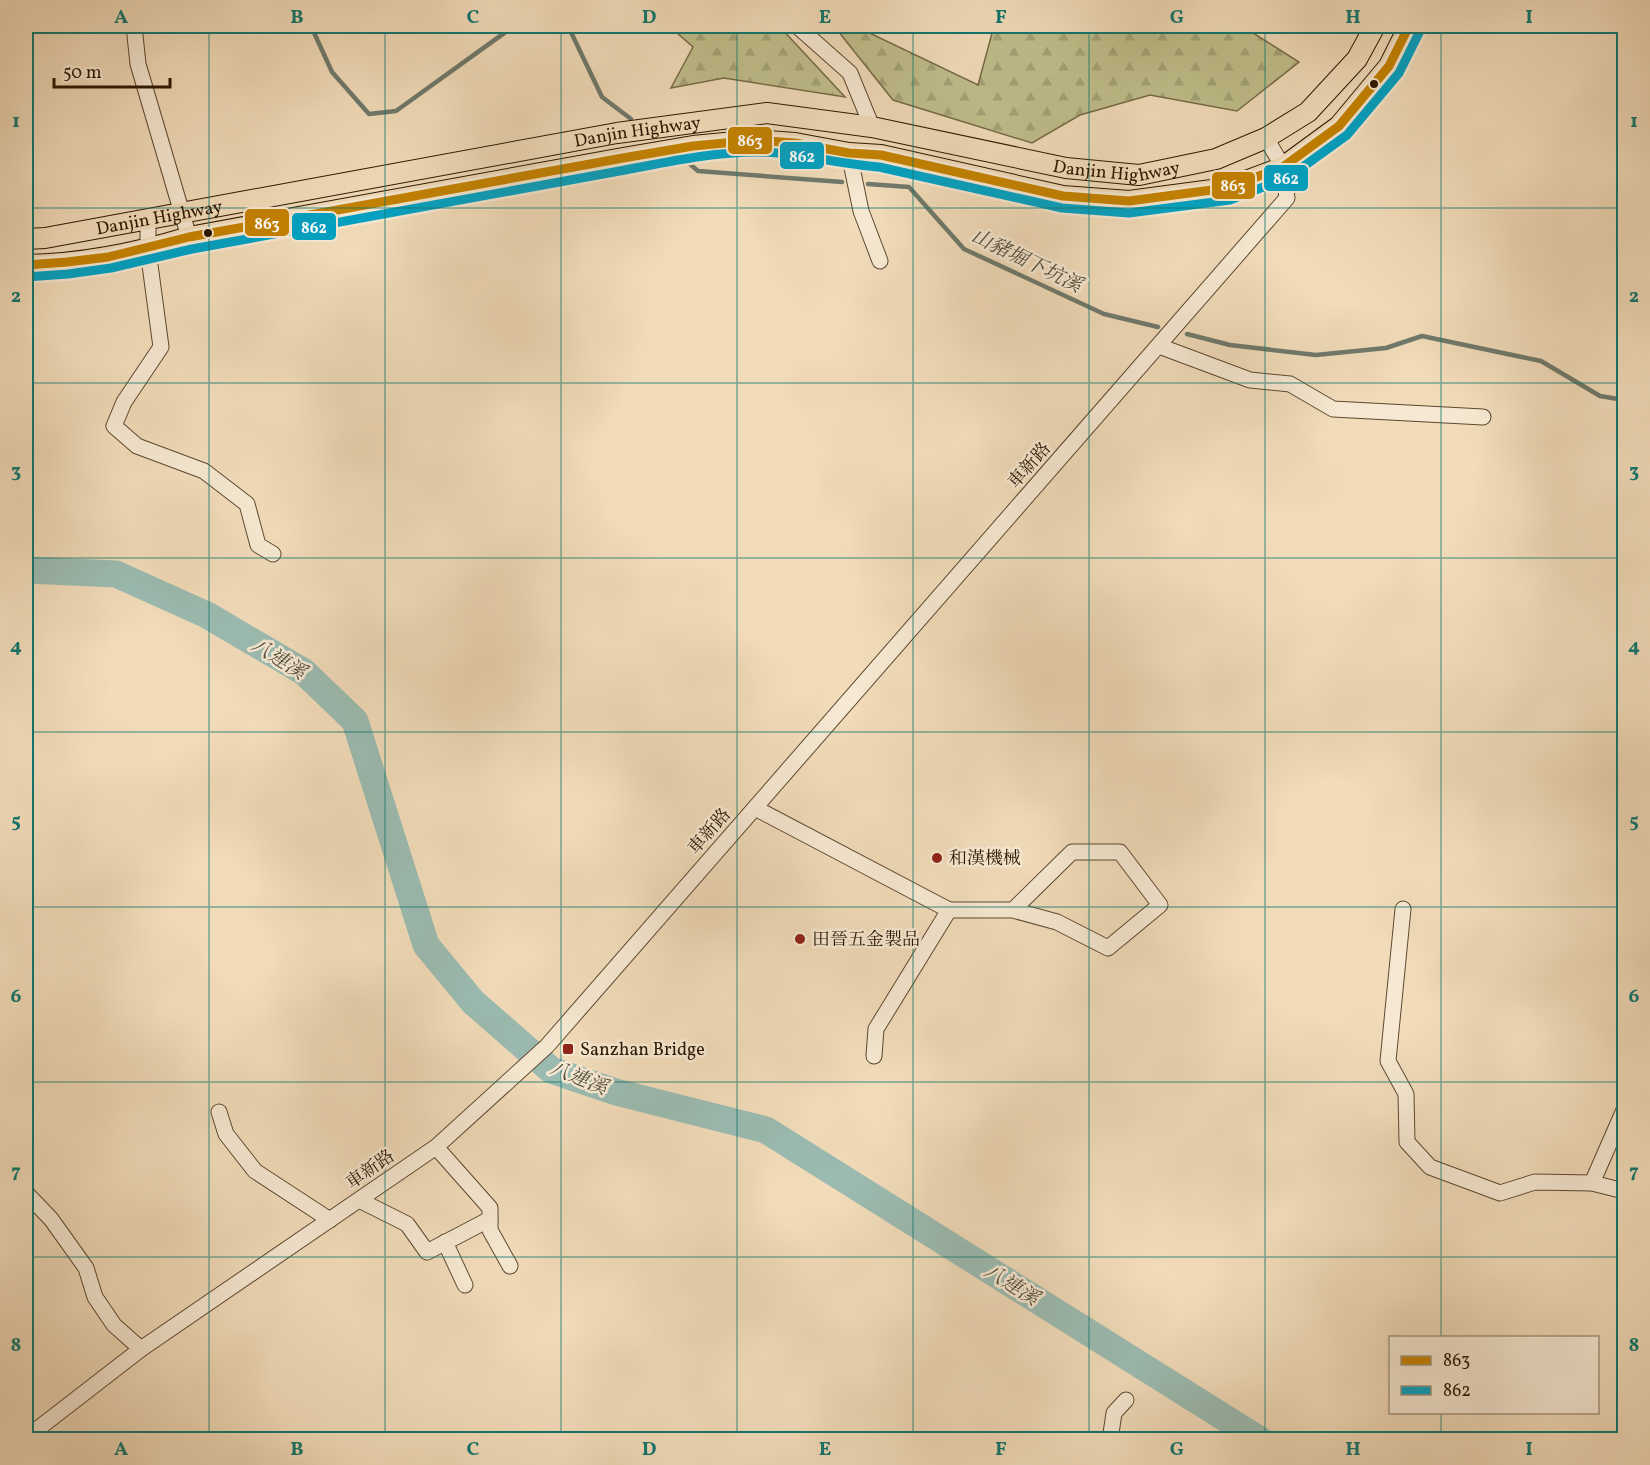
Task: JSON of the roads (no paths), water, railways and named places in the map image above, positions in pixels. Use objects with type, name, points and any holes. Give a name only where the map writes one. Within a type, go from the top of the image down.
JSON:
[{"type":"main road","name":"Danjin Highway","points":[[26,239],[45,238],[183,214],[617,133],[767,113],[872,127],[1066,168],[1138,175],[1216,159],[1266,138],[1308,112],[1357,59],[1375,26]]},
{"type":"main road","name":"Danjin Highway","points":[[26,265],[45,265],[148,250],[189,237],[693,146],[756,140],[795,143],[849,153],[881,155],[1063,196],[1129,201],[1227,188],[1283,167],[1339,126],[1389,66],[1409,26]]},
{"type":"street","points":[[134,26],[138,64],[189,237]]},
{"type":"street","points":[[797,26],[850,73],[872,127]]},
{"type":"street","name":"車新路","points":[[26,1438],[141,1349],[436,1147],[547,1046],[1287,198],[1283,167],[1266,138]]},
{"type":"street","points":[[849,153],[861,211],[880,261]]},
{"type":"street","points":[[148,220],[148,250],[161,347],[124,402],[114,426],[137,446],[204,471],[247,504],[258,545],[273,554]]},
{"type":"street","points":[[1159,346],[1250,380],[1290,384],[1333,409],[1483,417]]},
{"type":"street","points":[[754,808],[949,910],[1013,910],[1057,922],[1108,948],[1160,904],[1120,852],[1072,852],[1013,910]]},
{"type":"street","points":[[1403,909],[1388,1061],[1406,1095],[1407,1142],[1430,1167],[1500,1193],[1535,1182],[1592,1183],[1624,1191]]},
{"type":"street","points":[[874,1056],[876,1029],[949,910]]},
{"type":"street","points":[[1592,1183],[1624,1110]]},
{"type":"street","points":[[219,1112],[226,1134],[255,1171],[330,1220]]},
{"type":"street","points":[[436,1147],[490,1208],[490,1230],[510,1266]]},
{"type":"street","points":[[26,1193],[51,1219],[86,1268],[95,1297],[114,1325],[141,1349]]},
{"type":"street","points":[[359,1200],[407,1224],[428,1252],[490,1219]]},
{"type":"street","points":[[445,1242],[465,1285]]},
{"type":"street","points":[[1110,1440],[1114,1413],[1126,1400]]},
{"type":"waterway","name":"山豬堀下坑溪","points":[[311,26],[332,72],[369,114],[396,111],[514,26]]},
{"type":"waterway","name":"山豬堀下坑溪","points":[[568,26],[602,97],[631,119]]},
{"type":"waterway","name":"山豬堀下坑溪","points":[[685,160],[698,171],[842,182]]},
{"type":"waterway","name":"山豬堀下坑溪","points":[[868,184],[909,187],[964,249],[1104,314],[1158,327]]},
{"type":"waterway","name":"山豬堀下坑溪","points":[[1187,334],[1230,345],[1316,355],[1386,348],[1422,336],[1541,361],[1600,396],[1624,400]]},
{"type":"waterway","name":"八連溪","points":[[26,570],[116,574],[207,615],[304,672],[355,721],[426,945],[473,1002],[551,1070],[616,1092],[766,1130],[1260,1440]]},
{"type":"place","name":"和漢機械","points":[[937,858]]},
{"type":"place","name":"田晉五金製品","points":[[800,939]]},
{"type":"place","name":"Sanzhan Bridge","points":[[568,1049]]}]
